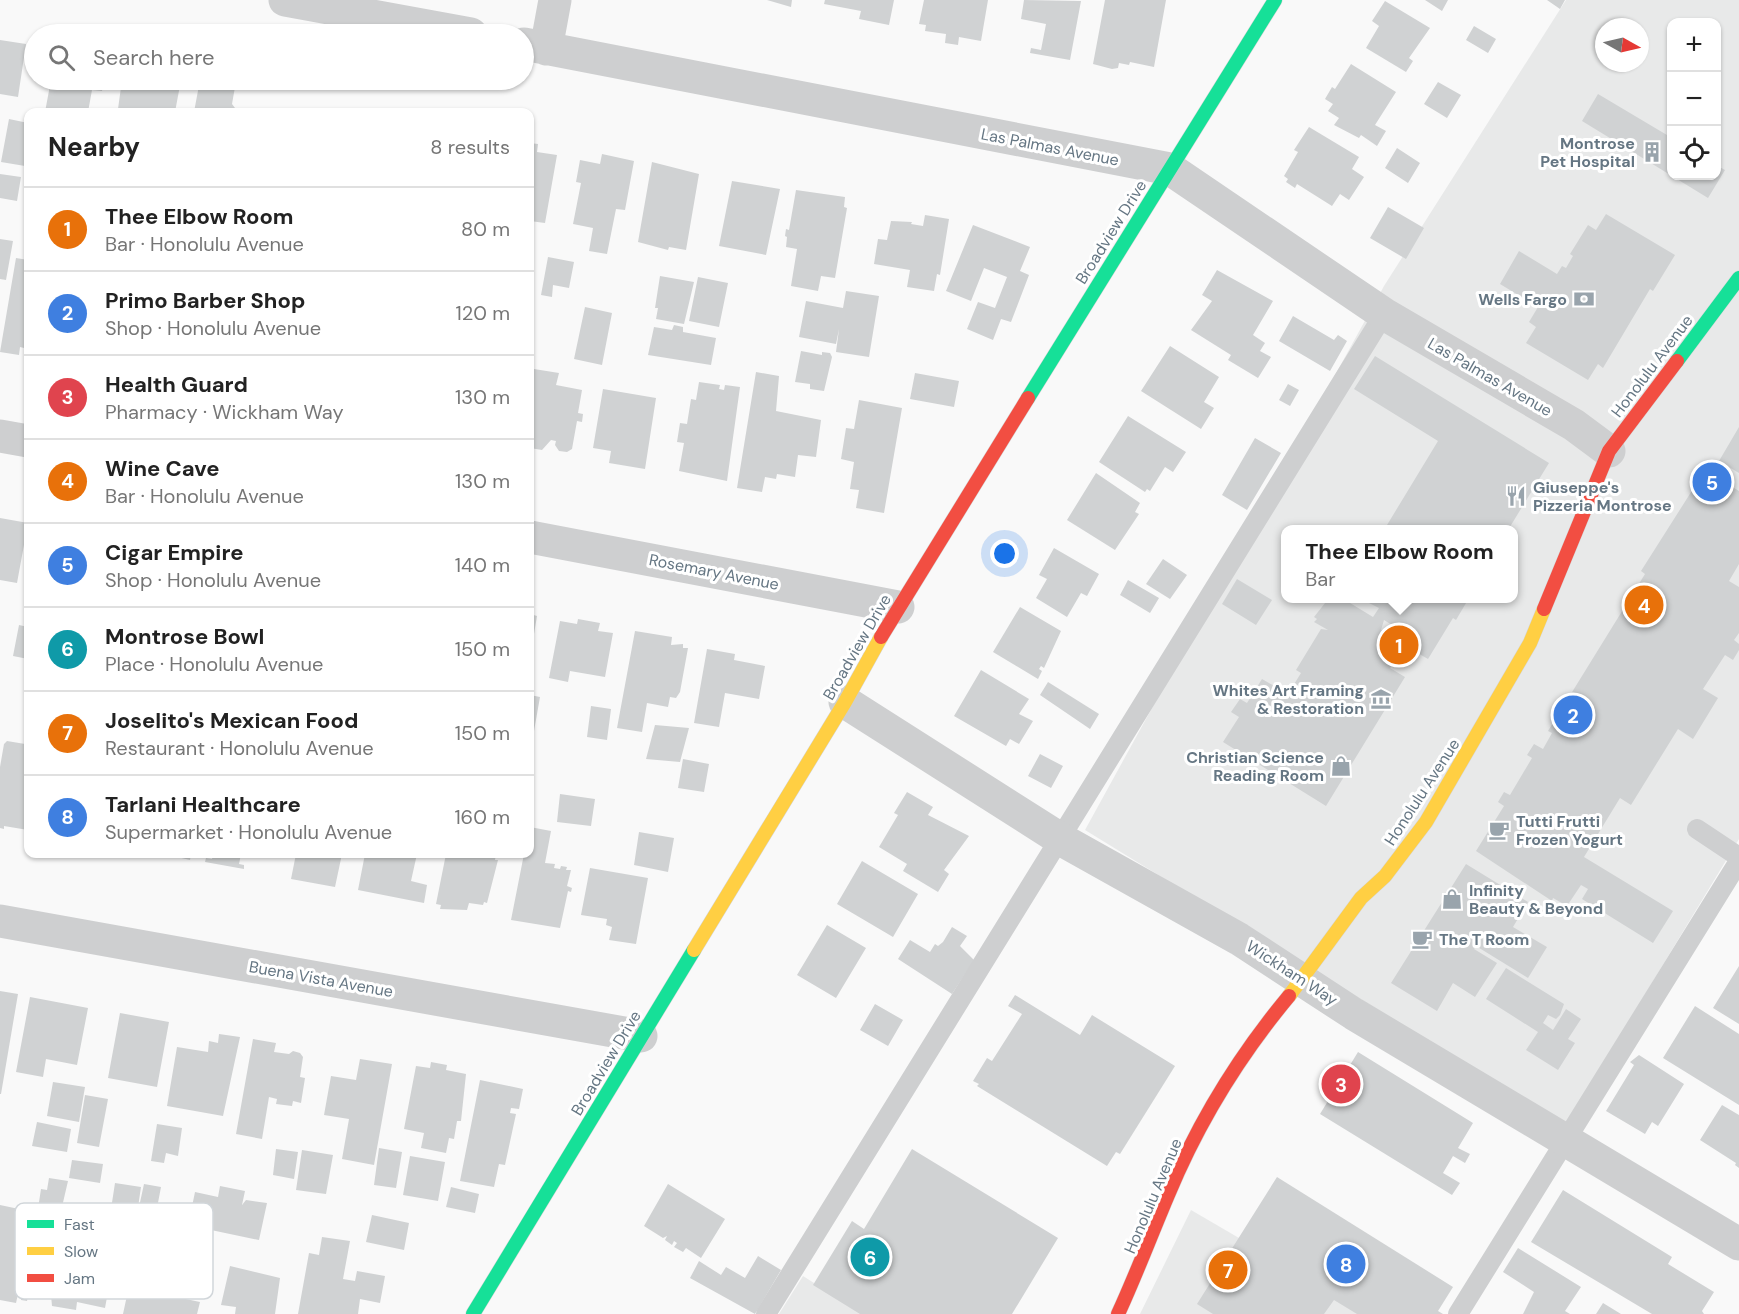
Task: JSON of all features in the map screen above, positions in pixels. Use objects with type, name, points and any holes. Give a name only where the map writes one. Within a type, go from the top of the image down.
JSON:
[{"type":"street","points":[[285,0],[416,24]]},
{"type":"street","points":[[535,46],[555,0]]},
{"type":"street","name":"Broadview Drive","points":[[473,1314],[845,702],[898,607],[1275,0]]},
{"type":"street","name":"Las Palmas Avenue","points":[[535,46],[1170,169],[1384,314],[1574,425],[1609,451]]},
{"type":"street","name":"Honolulu Avenue","points":[[1118,1314],[1144,1259],[1168,1195],[1211,1107],[1255,1037],[1301,981],[1361,898],[1385,876],[1426,822],[1530,643],[1609,451],[1739,278]]},
{"type":"street","points":[[0,436],[24,440]]},
{"type":"street","name":"Rosemary Avenue","points":[[534,538],[898,607]]},
{"type":"street","name":"Wickham Way","points":[[845,702],[1062,840],[1239,939],[1301,981],[1739,1244]]},
{"type":"street","name":"Buena Vista Avenue","points":[[0,921],[641,1036]]},
{"type":"lane","points":[[766,1314],[1062,840],[1384,314]]},
{"type":"lane","points":[[1458,1314],[1739,859],[1697,829]]},
{"type":"shaded area","points":[[1566,0],[1739,0],[1739,839],[1566,1125],[1085,830],[1384,286]]},
{"type":"shaded area","points":[[1191,1210],[1369,1314],[1140,1314]]},
{"type":"shaded area","points":[[803,1276],[863,1314],[779,1314]]},
{"type":"building","points":[[767,0],[792,0],[791,7]]},
{"type":"building","points":[[825,0],[894,0],[889,25],[859,19],[861,11],[824,4]]},
{"type":"building","points":[[924,0],[988,0],[981,41],[959,37],[958,45],[945,43],[946,34],[925,31],[926,25],[919,24]]},
{"type":"building","points":[[1024,0],[1081,1],[1070,60],[1030,53],[1031,48],[1041,50],[1046,24],[1021,19]]},
{"type":"building","points":[[1105,0],[1166,0],[1154,67],[1130,62],[1129,65],[1119,63],[1118,68],[1112,69],[1093,64]]},
{"type":"building","points":[[1425,0],[1448,0],[1442,11]]},
{"type":"building","points":[[1547,0],[1565,0],[1560,9]]},
{"type":"building","points":[[1385,1],[1430,28],[1409,58],[1413,61],[1406,72],[1366,48],[1379,26],[1372,21]]},
{"type":"building","points":[[1474,26],[1496,39],[1488,53],[1466,40]]},
{"type":"building","points":[[0,40],[24,44],[18,97],[0,94]]},
{"type":"building","points":[[1351,64],[1396,92],[1375,125],[1386,131],[1377,146],[1361,135],[1359,138],[1334,125],[1339,118],[1328,111],[1333,104],[1325,99],[1332,87],[1335,89]]},
{"type":"building","points":[[1438,82],[1461,95],[1447,118],[1424,104]]},
{"type":"building","points":[[49,90],[92,90],[89,108],[46,108]]},
{"type":"building","points":[[121,90],[179,90],[176,108],[118,108]]},
{"type":"building","points":[[198,90],[234,90],[232,104],[235,108],[195,108]]},
{"type":"building","name":"Montrose Pet Hospital","points":[[1598,94],[1667,135],[1667,173],[1582,121]]},
{"type":"building","points":[[9,119],[24,122],[24,166],[1,162]]},
{"type":"building","points":[[1309,127],[1359,157],[1352,169],[1364,177],[1349,200],[1340,194],[1332,206],[1297,184],[1295,188],[1286,182],[1288,179],[1284,176],[1298,152],[1294,150]]},
{"type":"building","points":[[534,144],[538,144],[537,152],[557,155],[545,223],[534,222]]},
{"type":"building","points":[[1397,148],[1420,163],[1408,183],[1385,168]]},
{"type":"building","points":[[602,154],[634,161],[625,210],[616,209],[607,254],[589,251],[593,228],[573,224],[581,183],[576,182],[580,160],[600,164]]},
{"type":"building","points":[[652,162],[699,174],[686,250],[669,247],[668,250],[638,242]]},
{"type":"building","points":[[0,174],[21,177],[17,201],[0,198]]},
{"type":"building","name":"Montrose Pet Hospital","points":[[1679,180],[1719,180],[1708,198]]},
{"type":"building","points":[[732,181],[780,189],[766,255],[719,246]]},
{"type":"building","points":[[796,190],[845,197],[844,207],[847,208],[835,278],[821,276],[818,291],[791,286],[797,249],[786,247],[787,237],[785,236],[786,229],[789,230]]},
{"type":"building","points":[[1388,207],[1424,228],[1406,259],[1370,238]]},
{"type":"building","name":"Wells Fargo","points":[[1606,214],[1675,255],[1653,291],[1650,289],[1603,368],[1598,364],[1588,380],[1526,343],[1536,327],[1529,322],[1538,307],[1500,284],[1519,251],[1557,274],[1562,266],[1566,268],[1573,256],[1570,254],[1588,225],[1596,230]]},
{"type":"building","points":[[925,215],[949,219],[940,275],[937,274],[934,291],[907,287],[910,270],[874,264],[878,239],[887,240],[891,221],[912,222],[911,224],[923,226]]},
{"type":"building","points":[[973,225],[1030,247],[1020,271],[1029,275],[1011,322],[1001,319],[993,340],[967,329],[978,302],[995,308],[1007,277],[984,268],[971,301],[946,291]]},
{"type":"building","points":[[0,239],[13,241],[6,280],[0,279]]},
{"type":"building","points":[[548,257],[574,262],[569,288],[553,285],[552,297],[541,295]]},
{"type":"building","points":[[16,258],[24,259],[24,348],[20,347],[19,355],[0,352]]},
{"type":"building","points":[[1217,270],[1273,301],[1253,335],[1265,343],[1260,351],[1271,357],[1258,378],[1228,360],[1231,355],[1191,330],[1212,301],[1202,295]]},
{"type":"building","points":[[660,276],[694,282],[684,324],[656,319],[658,308],[655,308]]},
{"type":"building","points":[[698,277],[728,283],[719,327],[689,321]]},
{"type":"building","points":[[846,291],[879,296],[869,357],[836,352],[839,329],[836,344],[799,337],[806,301],[843,308]]},
{"type":"building","points":[[585,307],[612,313],[602,365],[574,359]]},
{"type":"building","points":[[1293,316],[1334,340],[1338,335],[1347,341],[1330,371],[1279,341]]},
{"type":"building","points":[[674,325],[683,327],[683,332],[716,338],[711,365],[648,355],[654,327],[672,330]]},
{"type":"building","points":[[1170,346],[1219,377],[1204,402],[1214,408],[1201,429],[1141,391]]},
{"type":"building","points":[[801,351],[822,355],[822,352],[830,353],[832,357],[824,391],[810,389],[810,384],[795,382]]},
{"type":"building","points":[[1375,356],[1549,463],[1511,525],[1387,525],[1438,441],[1354,389]]},
{"type":"building","points":[[534,369],[559,373],[556,385],[582,390],[578,413],[583,414],[582,422],[577,421],[572,449],[567,452],[559,451],[555,445],[556,441],[551,440],[542,450],[534,449]]},
{"type":"building","points":[[756,372],[779,376],[776,411],[821,420],[816,457],[798,455],[795,477],[777,474],[776,479],[765,477],[762,492],[737,488]]},
{"type":"building","points":[[915,373],[959,381],[954,407],[910,399]]},
{"type":"building","points":[[699,382],[720,385],[719,389],[724,390],[725,385],[740,387],[727,481],[679,471],[684,443],[677,442],[680,423],[687,424],[691,399],[696,400]]},
{"type":"building","points":[[1288,384],[1299,390],[1290,406],[1279,400]]},
{"type":"building","points":[[603,389],[656,398],[645,469],[609,463],[611,451],[593,448]]},
{"type":"building","points":[[859,400],[902,408],[884,513],[856,508],[859,490],[850,489],[854,462],[841,459],[846,428],[854,429]]},
{"type":"building","points":[[1128,416],[1186,452],[1173,472],[1165,467],[1150,491],[1147,489],[1145,492],[1099,462]]},
{"type":"building","points":[[1739,427],[1739,473],[1719,461]]},
{"type":"building","points":[[1255,438],[1281,453],[1247,510],[1222,495]]},
{"type":"building","points":[[1707,467],[1721,475],[1718,478],[1739,491],[1739,564],[1729,581],[1739,587],[1739,633],[1734,640],[1739,644],[1739,650],[1733,660],[1725,655],[1703,689],[1718,698],[1693,739],[1678,729],[1631,805],[1620,798],[1584,857],[1673,911],[1653,943],[1582,899],[1588,889],[1581,885],[1567,906],[1553,898],[1552,901],[1476,851],[1504,806],[1498,802],[1504,792],[1510,795],[1532,758],[1527,755],[1534,744],[1543,749],[1552,733],[1548,731],[1645,574],[1641,571]]},
{"type":"building","points":[[1096,473],[1140,503],[1135,512],[1139,514],[1115,550],[1067,520]]},
{"type":"building","points":[[0,518],[24,522],[24,545],[17,583],[0,580]]},
{"type":"building","points":[[1054,548],[1099,574],[1087,596],[1081,593],[1067,617],[1036,598],[1047,579],[1039,575]]},
{"type":"building","points":[[1163,559],[1187,575],[1170,599],[1146,584]]},
{"type":"building","points":[[1237,579],[1272,600],[1256,625],[1222,604]]},
{"type":"building","points":[[1128,580],[1159,598],[1150,613],[1120,595]]},
{"type":"building","points":[[1325,603],[1350,603],[1373,617],[1379,608],[1369,603],[1466,603],[1456,620],[1453,618],[1428,659],[1414,651],[1419,642],[1384,620],[1381,630],[1404,644],[1390,668],[1405,677],[1326,806],[1223,742],[1239,717],[1231,712],[1240,699],[1247,703],[1262,679],[1288,694],[1301,673],[1296,670],[1321,629],[1328,630],[1314,622],[1317,619],[1314,617]]},
{"type":"building","points":[[1020,607],[1061,631],[1044,668],[1041,666],[1039,669],[1042,671],[1038,679],[993,652]]},
{"type":"building","points":[[534,615],[537,616],[534,634]]},
{"type":"building","points":[[578,619],[600,623],[598,631],[613,633],[605,677],[570,671],[568,682],[549,678],[560,621],[577,624]]},
{"type":"building","points":[[19,625],[24,626],[24,658],[13,656]]},
{"type":"building","points":[[635,631],[672,637],[671,645],[683,644],[683,648],[688,648],[680,692],[676,698],[670,697],[668,707],[647,703],[642,732],[617,728]]},
{"type":"building","points":[[707,649],[735,654],[734,660],[765,666],[759,699],[725,693],[719,727],[694,723]]},
{"type":"building","points":[[981,670],[1029,699],[1019,714],[1033,721],[1019,744],[1010,739],[1006,746],[954,716]]},
{"type":"building","points":[[1048,682],[1099,714],[1090,729],[1040,695]]},
{"type":"building","points":[[534,696],[540,697],[534,731]]},
{"type":"building","points":[[591,706],[611,709],[607,740],[587,737]]},
{"type":"building","points":[[655,725],[689,728],[680,762],[646,759]]},
{"type":"building","points":[[7,741],[24,744],[24,829],[4,826],[4,829],[0,828],[0,767],[4,744]]},
{"type":"building","points":[[1040,754],[1063,766],[1051,788],[1028,776]]},
{"type":"building","points":[[683,759],[709,764],[704,792],[678,788]]},
{"type":"building","points":[[907,792],[933,807],[928,815],[969,836],[944,870],[949,874],[938,892],[903,871],[907,864],[879,847],[898,815],[894,813]]},
{"type":"building","points":[[560,794],[595,799],[591,826],[557,822]]},
{"type":"building","points":[[534,828],[551,831],[545,863],[555,864],[554,868],[560,869],[561,866],[567,867],[566,870],[571,870],[567,886],[572,888],[571,892],[568,891],[560,928],[511,920],[523,858],[534,858]]},
{"type":"building","points":[[639,832],[674,838],[668,872],[634,865]]},
{"type":"building","points":[[206,858],[240,858],[239,864],[244,865],[244,869],[205,862]]},
{"type":"building","points":[[295,858],[341,858],[335,887],[291,879]]},
{"type":"building","points":[[364,858],[416,858],[411,881],[427,885],[424,903],[358,890]]},
{"type":"building","points":[[445,858],[495,858],[498,860],[487,903],[484,902],[483,905],[469,903],[467,910],[440,909],[441,905],[436,904]]},
{"type":"building","points":[[862,861],[918,894],[893,937],[837,904]]},
{"type":"building","name":"The T Room","points":[[1466,864],[1528,902],[1513,927],[1547,947],[1528,978],[1476,946],[1474,949],[1497,963],[1475,997],[1453,983],[1437,1011],[1391,983]]},
{"type":"building","points":[[590,868],[648,878],[636,944],[609,940],[612,927],[606,925],[607,919],[581,915]]},
{"type":"building","points":[[827,925],[866,948],[836,998],[797,975]]},
{"type":"building","points":[[952,927],[967,936],[960,946],[974,960],[952,994],[898,959],[910,940],[930,952],[935,944],[938,946],[943,942]]},
{"type":"building","points":[[1739,966],[1739,1024],[1713,1008]]},
{"type":"building","points":[[1506,968],[1564,1004],[1556,1019],[1548,1015],[1543,1023],[1553,1030],[1566,1009],[1581,1019],[1568,1039],[1575,1043],[1558,1070],[1526,1050],[1538,1032],[1486,999]]},
{"type":"building","points":[[0,991],[18,994],[1,1094],[0,1094]]},
{"type":"building","points":[[1015,995],[1080,1035],[1092,1015],[1175,1066],[1120,1154],[1116,1152],[1107,1166],[977,1086],[979,1084],[973,1081],[987,1058],[992,1061],[1022,1014],[1008,1006]]},
{"type":"building","points":[[30,997],[88,1008],[77,1065],[46,1059],[43,1077],[16,1072]]},
{"type":"building","points":[[875,1004],[903,1020],[888,1046],[860,1030]]},
{"type":"building","points":[[1695,1006],[1739,1034],[1739,1105],[1663,1058]]},
{"type":"building","points":[[120,1013],[169,1022],[157,1087],[108,1078]]},
{"type":"building","points":[[219,1034],[240,1037],[223,1116],[167,1106],[177,1047],[208,1052],[209,1041],[218,1043]]},
{"type":"building","points":[[253,1039],[276,1043],[274,1052],[300,1053],[303,1057],[300,1077],[305,1078],[301,1103],[293,1101],[292,1106],[276,1104],[277,1099],[269,1097],[262,1139],[236,1134]]},
{"type":"building","points":[[1358,1052],[1473,1123],[1458,1148],[1470,1154],[1465,1163],[1453,1156],[1443,1173],[1460,1183],[1452,1195],[1320,1114]]},
{"type":"building","points":[[1639,1055],[1684,1084],[1658,1126],[1652,1122],[1645,1134],[1606,1111],[1634,1065],[1630,1062]]},
{"type":"building","points":[[360,1059],[392,1064],[374,1165],[342,1159],[349,1119],[324,1115],[331,1076],[356,1080]]},
{"type":"building","points":[[431,1062],[447,1065],[446,1070],[466,1074],[461,1121],[457,1121],[454,1139],[449,1138],[446,1153],[421,1148],[424,1133],[404,1129],[416,1066],[430,1068]]},
{"type":"building","points":[[480,1080],[523,1089],[519,1109],[511,1108],[510,1113],[516,1114],[505,1165],[499,1164],[494,1187],[460,1181]]},
{"type":"building","points":[[53,1082],[85,1087],[79,1122],[47,1116]]},
{"type":"building","points":[[85,1095],[108,1099],[99,1147],[77,1143]]},
{"type":"building","points":[[1722,1105],[1739,1115],[1739,1168],[1735,1165],[1736,1163],[1700,1140]]},
{"type":"building","points":[[37,1122],[71,1129],[67,1152],[32,1146]]},
{"type":"building","points":[[157,1124],[182,1128],[178,1156],[166,1153],[164,1163],[151,1161]]},
{"type":"building","points":[[379,1148],[402,1152],[396,1188],[374,1185]]},
{"type":"building","points":[[276,1149],[298,1152],[294,1179],[273,1175]]},
{"type":"building","points":[[912,1149],[1058,1238],[1012,1314],[860,1314],[813,1285],[852,1221],[864,1229]]},
{"type":"building","points":[[302,1150],[333,1155],[326,1194],[296,1190]]},
{"type":"building","points":[[410,1156],[445,1162],[438,1201],[403,1195]]},
{"type":"building","points":[[72,1160],[103,1164],[100,1183],[69,1178]]},
{"type":"building","points":[[1277,1177],[1453,1287],[1438,1311],[1443,1314],[1357,1314],[1334,1300],[1324,1314],[1213,1314],[1197,1304]]},
{"type":"building","points":[[49,1178],[68,1181],[63,1203],[39,1203],[41,1189],[47,1190]]},
{"type":"building","points":[[115,1183],[141,1187],[139,1203],[112,1203]]},
{"type":"building","points":[[144,1184],[161,1187],[158,1203],[140,1203]]},
{"type":"building","points":[[668,1184],[725,1219],[701,1258],[686,1248],[683,1252],[674,1247],[677,1243],[674,1241],[672,1245],[665,1240],[667,1236],[663,1238],[644,1226]]},
{"type":"building","points":[[220,1186],[245,1191],[242,1205],[246,1200],[267,1203],[259,1240],[213,1230],[213,1203],[193,1203],[195,1192],[218,1197]]},
{"type":"building","points":[[451,1187],[479,1194],[475,1213],[446,1207]]},
{"type":"building","points":[[1563,1190],[1672,1257],[1668,1264],[1714,1292],[1702,1311],[1704,1314],[1652,1314],[1531,1242]]},
{"type":"building","points":[[0,1205],[15,1208],[15,1299],[17,1299],[16,1303],[0,1300]]},
{"type":"building","points":[[372,1215],[409,1223],[404,1250],[366,1242]]},
{"type":"building","points":[[322,1237],[350,1241],[343,1279],[355,1281],[357,1271],[385,1276],[380,1303],[360,1299],[358,1314],[298,1314],[309,1253],[319,1255]]},
{"type":"building","points":[[1518,1248],[1581,1287],[1565,1311],[1570,1314],[1523,1314],[1534,1292],[1503,1272]]},
{"type":"building","points":[[758,1256],[781,1270],[755,1314],[690,1278],[699,1261],[721,1275],[726,1267],[745,1278]]},
{"type":"building","points":[[230,1266],[280,1278],[275,1314],[235,1314],[236,1307],[221,1305]]},
{"type":"building","points":[[51,1299],[107,1299],[105,1308],[77,1302],[76,1310],[52,1306]]},
{"type":"building","points":[[126,1299],[186,1299],[200,1302],[197,1314],[123,1314]]},
{"type":"building","points":[[1603,1303],[1621,1314],[1596,1314]]},
{"type":"traffic: fast","points":[[1028,398],[1275,0]]},
{"type":"traffic: fast","points":[[1677,361],[1739,278]]},
{"type":"traffic: fast","points":[[473,1314],[694,950]]},
{"type":"traffic: slow","points":[[1289,996],[1361,898],[1385,876],[1426,822],[1530,643],[1544,609]]},
{"type":"traffic: slow","points":[[694,950],[845,702],[881,637]]},
{"type":"traffic: jam","points":[[1544,609],[1609,451],[1677,361]]},
{"type":"traffic: jam","points":[[881,637],[1028,398]]},
{"type":"traffic: jam","points":[[1118,1314],[1180,1168],[1206,1116],[1253,1042],[1289,996]]},
{"type":"place","name":"Montrose Pet Hospital","points":[[1652,152]]},
{"type":"place","name":"Wells Fargo","points":[[1584,299]]},
{"type":"place","name":"Cigar Empire","points":[[1712,482]]},
{"type":"place","name":"Giuseppe's Pizzeria Montrose","points":[[1516,496]]},
{"type":"place","name":"Wine Cave","points":[[1644,605]]},
{"type":"place","name":"Thee Elbow Room","points":[[1399,645]]},
{"type":"place","name":"Whites Art Framing & Restoration","points":[[1381,699]]},
{"type":"place","name":"Primo Barber Shop","points":[[1573,715]]},
{"type":"place","name":"Christian Science Reading Room","points":[[1341,766]]},
{"type":"place","name":"Tutti Frutti Frozen Yogurt","points":[[1499,830]]},
{"type":"place","name":"Infinity Beauty & Beyond","points":[[1452,899]]},
{"type":"place","name":"The T Room","points":[[1422,939]]},
{"type":"place","name":"Health Guard","points":[[1341,1084]]},
{"type":"place","name":"Montrose Bowl","points":[[870,1257]]},
{"type":"place","name":"Tarlani Healthcare","points":[[1346,1264]]},
{"type":"place","name":"Joselito's Mexican Food","points":[[1228,1270]]}]
